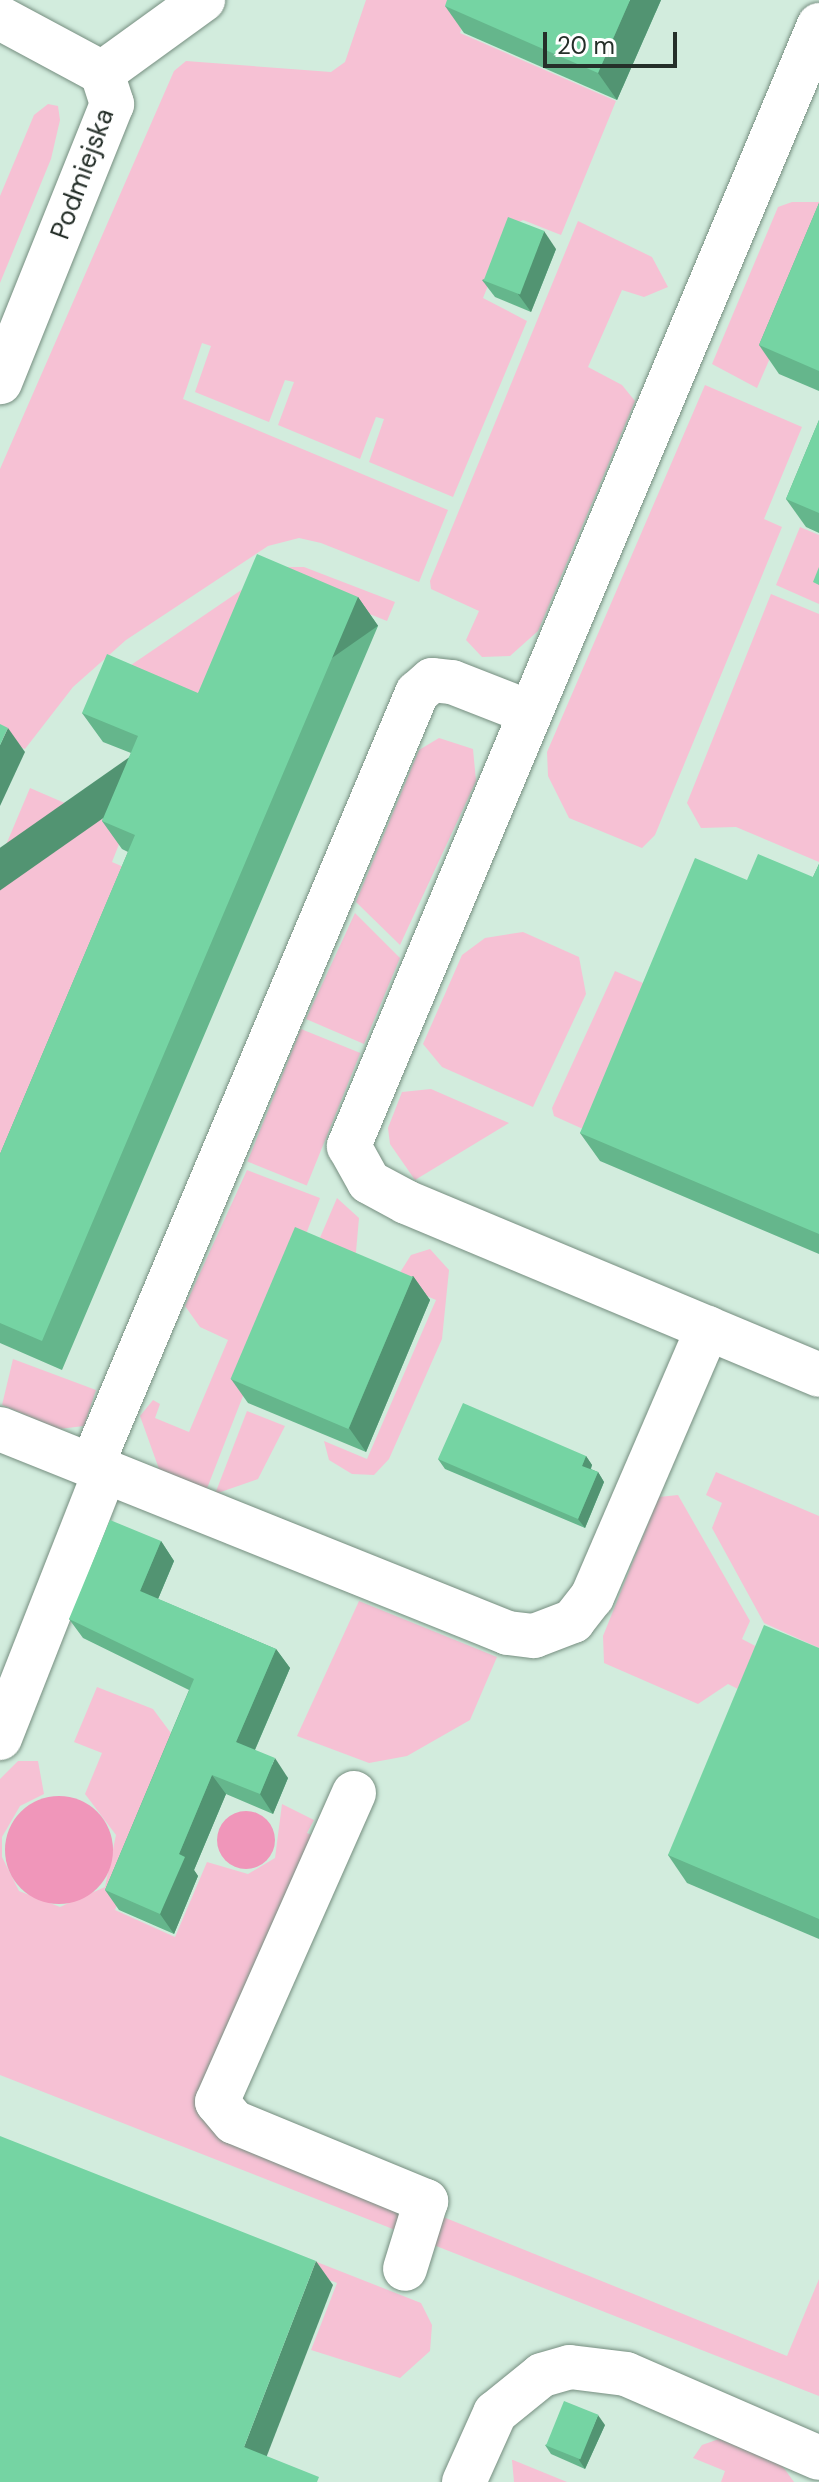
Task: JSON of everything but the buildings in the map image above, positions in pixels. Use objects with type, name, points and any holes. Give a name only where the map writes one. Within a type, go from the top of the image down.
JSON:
[{"type":"street","points":[[102,73],[203,0]]},
{"type":"street","name":"Podmiejska","points":[[0,18],[102,73],[112,104],[102,136],[0,382]]},
{"type":"street","points":[[819,25],[526,711],[349,1146],[369,1182],[406,1202],[819,1375]]},
{"type":"street","points":[[0,1738],[98,1469],[417,693],[432,680],[452,682],[526,711]]},
{"type":"street","points":[[0,1429],[508,1633],[534,1636],[573,1621],[592,1597],[708,1328]]},
{"type":"street","points":[[354,1793],[217,2102],[234,2122],[426,2201],[405,2269]]},
{"type":"street","points":[[464,2482],[495,2413],[542,2375],[570,2367],[626,2374],[819,2458]]},
{"type":"shaded area","points":[[366,0],[474,0],[460,33],[616,101],[561,235],[523,220],[512,226],[483,298],[527,321],[453,497],[369,462],[384,419],[376,417],[360,459],[278,425],[294,382],[285,380],[269,422],[195,392],[211,346],[202,343],[183,399],[448,510],[419,582],[321,543],[299,538],[268,546],[126,640],[73,687],[25,749],[0,738],[0,469],[174,71],[186,61],[331,72],[345,62]]},
{"type":"shaded area","points":[[48,104],[58,106],[60,120],[51,159],[0,283],[0,196],[34,115]]},
{"type":"shaded area","points":[[792,202],[819,202],[819,245],[757,388],[712,364],[778,207]]},
{"type":"shaded area","points":[[578,221],[652,257],[668,287],[644,297],[622,290],[588,367],[622,385],[635,401],[538,631],[510,656],[482,657],[466,640],[479,611],[431,589],[430,581]]},
{"type":"shaded area","points":[[705,385],[802,427],[764,519],[782,527],[655,835],[642,848],[569,818],[548,776],[547,752]]},
{"type":"shaded area","points":[[800,527],[819,535],[819,604],[776,585]]},
{"type":"shaded area","points":[[275,567],[304,567],[395,602],[387,621],[274,576],[220,703],[131,665]]},
{"type":"shaded area","points":[[771,594],[819,614],[819,862],[736,827],[701,828],[687,803]]},
{"type":"shaded area","points":[[439,738],[473,749],[476,781],[400,945],[356,902],[419,750]]},
{"type":"shaded area","points":[[30,788],[125,829],[112,862],[147,877],[0,1225],[0,859]]},
{"type":"shaded area","points":[[355,913],[400,958],[364,1044],[306,1019]]},
{"type":"shaded area","points":[[523,932],[579,957],[586,994],[533,1107],[442,1067],[423,1044],[462,955],[485,938]]},
{"type":"shaded area","points":[[615,971],[664,992],[603,1138],[554,1116],[552,1108]]},
{"type":"shaded area","points":[[301,1029],[360,1053],[307,1186],[247,1162]]},
{"type":"shaded area","points":[[431,1089],[509,1123],[415,1180],[390,1144],[388,1128],[402,1092]]},
{"type":"shaded area","points":[[247,1170],[320,1198],[206,1491],[159,1469],[140,1416],[153,1400],[160,1404],[155,1418],[189,1432],[228,1340],[200,1327],[185,1306]]},
{"type":"shaded area","points":[[337,1198],[359,1218],[355,1263],[316,1247]]},
{"type":"shaded area","points":[[430,1249],[449,1270],[442,1339],[389,1459],[374,1475],[352,1474],[329,1460],[324,1441],[367,1459],[436,1300],[394,1282],[411,1255]]},
{"type":"shaded area","points":[[13,1359],[96,1390],[84,1426],[59,1429],[2,1405]]},
{"type":"shaded area","points":[[247,1411],[285,1426],[258,1479],[215,1494]]},
{"type":"shaded area","points":[[716,1472],[819,1516],[819,1648],[764,1623],[712,1528],[722,1503],[706,1495]]},
{"type":"shaded area","points":[[678,1495],[750,1621],[742,1639],[765,1651],[744,1692],[728,1684],[698,1704],[604,1663],[603,1636],[659,1497]]},
{"type":"shaded area","points":[[359,1601],[497,1657],[470,1720],[407,1756],[369,1763],[297,1736]]},
{"type":"shaded area","points":[[97,1687],[153,1709],[182,1748],[115,1910],[175,1937],[207,1862],[248,1874],[275,1858],[282,1804],[314,1820],[307,1833],[323,1840],[201,2119],[787,2356],[819,2279],[819,2396],[0,2075],[0,1779],[18,1761],[38,1761],[44,1794],[20,1806],[2,1837],[2,1857],[19,1891],[60,1907],[105,1887],[116,1835],[85,1794],[102,1753],[74,1742]]},
{"type":"shaded area","points":[[59,1796],[80,1800],[97,1812],[109,1829],[113,1850],[109,1871],[97,1888],[80,1900],[59,1904],[38,1900],[21,1888],[9,1871],[5,1850],[9,1829],[21,1812],[38,1800]]},
{"type":"shaded area","points":[[246,1811],[267,1819],[275,1840],[267,1861],[246,1869],[225,1861],[217,1840],[225,1819]]},
{"type":"shaded area","points":[[0,2137],[421,2303],[432,2325],[430,2351],[400,2378],[311,2350],[337,2283],[0,2151]]},
{"type":"shaded area","points":[[719,2439],[781,2464],[794,2482],[721,2482],[725,2471],[693,2458],[702,2445]]},
{"type":"shaded area","points":[[513,2460],[567,2482],[514,2482]]}]
